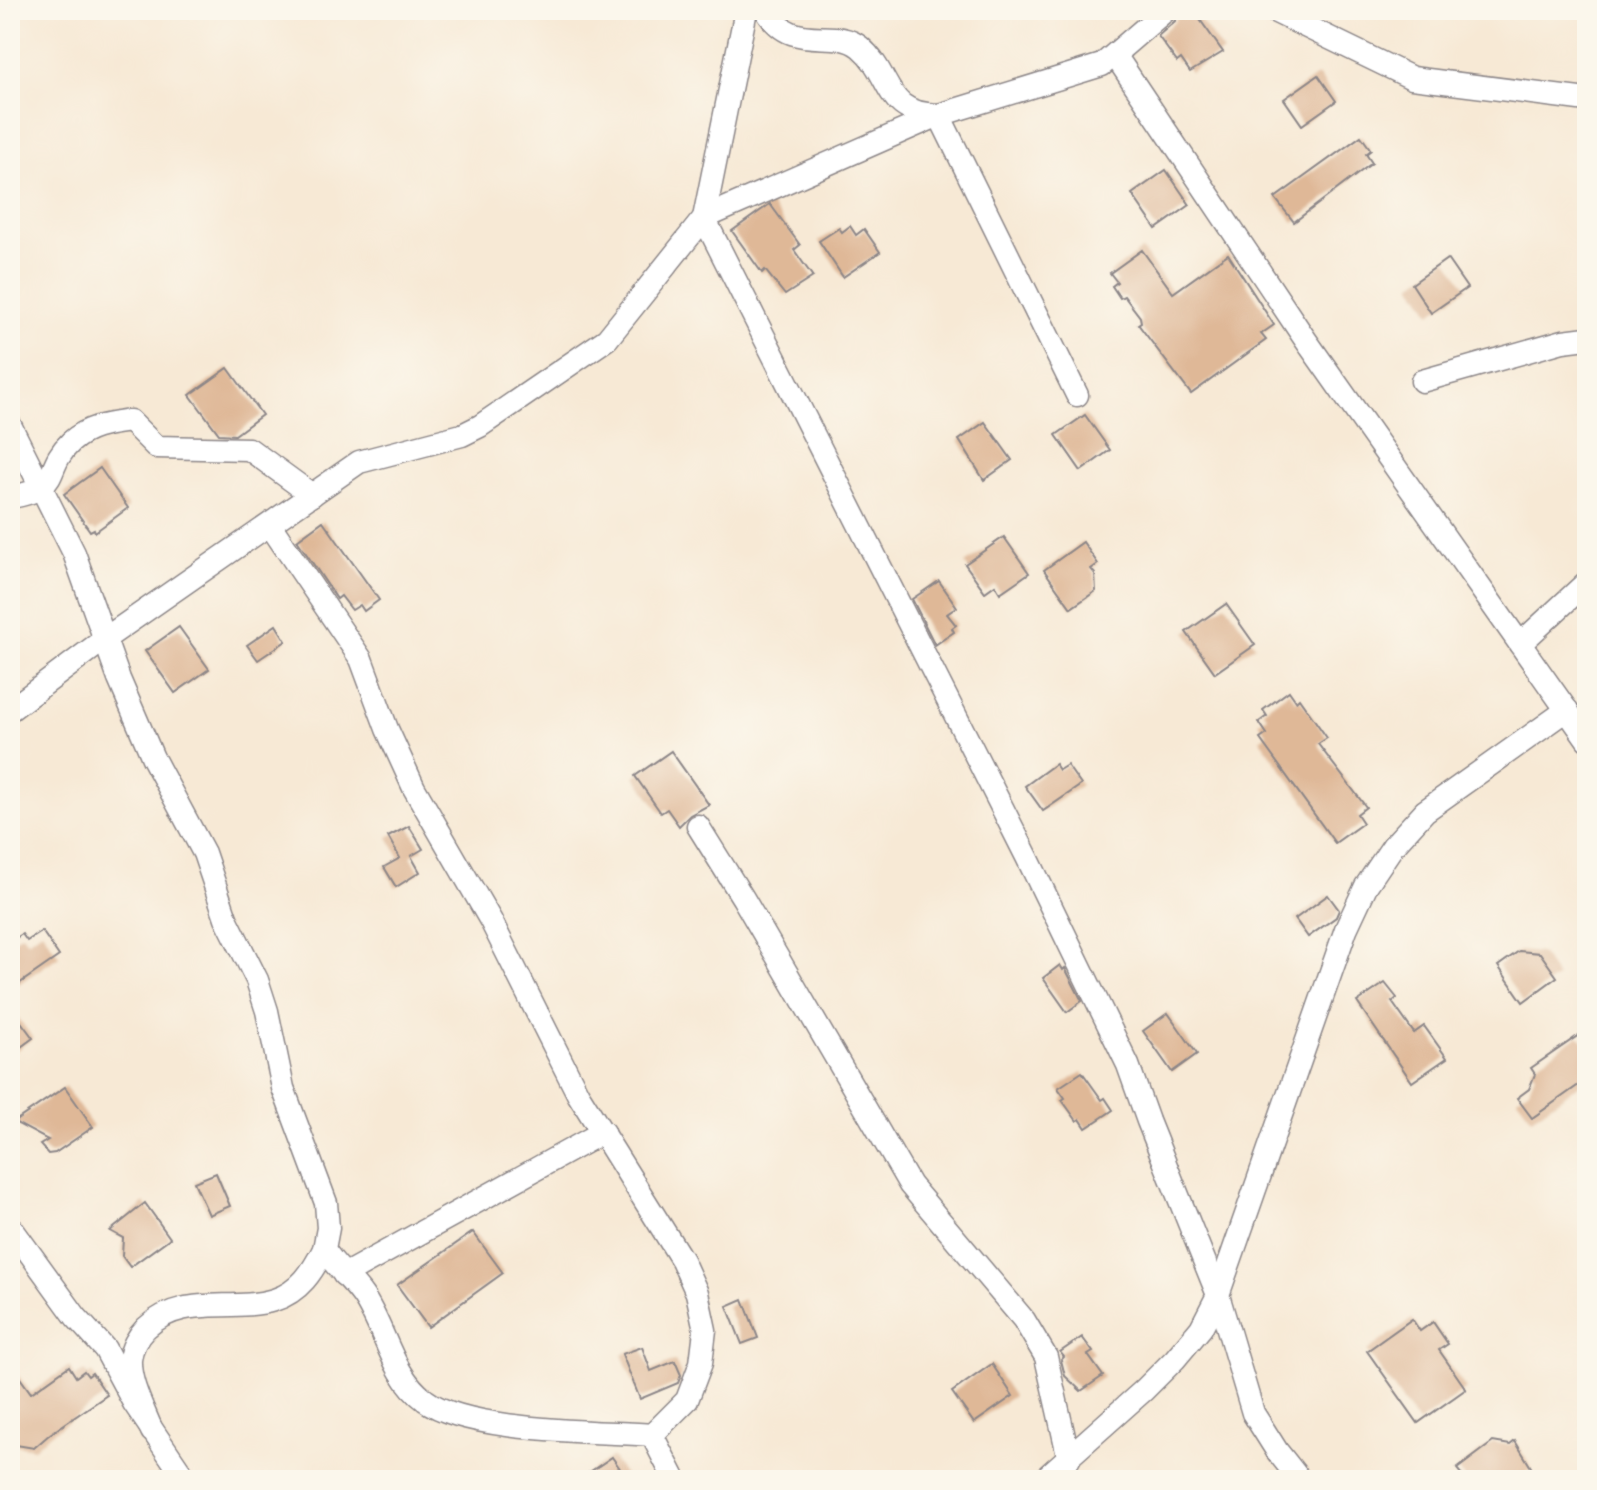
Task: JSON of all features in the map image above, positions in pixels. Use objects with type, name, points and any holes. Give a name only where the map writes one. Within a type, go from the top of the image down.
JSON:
[{"type":"street","points":[[10,710],[106,638],[359,462],[462,435],[480,426],[607,339],[704,218],[746,10]]},
{"type":"street","points":[[766,10],[773,21],[790,33],[815,39],[841,39],[858,46],[876,67],[890,92],[906,108],[918,115],[939,115]]},
{"type":"street","points":[[704,218],[939,115],[1102,65],[1166,10]]},
{"type":"street","points":[[1272,10],[1412,78],[1587,100]]},
{"type":"street","points":[[1115,55],[1305,339],[1587,739]]},
{"type":"street","points":[[939,115],[1077,395]]},
{"type":"street","points":[[704,218],[1027,857],[1128,1065],[1218,1295],[1253,1413],[1300,1480]]},
{"type":"street","points":[[1422,381],[1563,341],[1587,338]]},
{"type":"street","points":[[10,497],[42,488],[52,478],[70,443],[87,431],[104,424],[130,421],[156,447],[249,449],[312,495]]},
{"type":"street","points":[[10,425],[74,553],[119,679],[153,758],[204,853],[226,918],[257,980],[267,1011],[283,1088],[326,1203],[328,1228],[324,1249],[305,1281],[276,1299],[253,1304],[191,1306],[172,1311],[156,1319],[142,1332],[130,1360],[133,1379],[152,1431]]},
{"type":"street","points":[[270,525],[361,659],[387,729],[414,788],[491,921],[578,1094],[682,1260],[697,1293],[705,1330],[701,1363],[687,1400],[652,1435],[487,1423],[442,1411],[424,1400],[410,1386],[363,1296],[324,1249]]},
{"type":"street","points":[[1520,644],[1587,582]]},
{"type":"street","points":[[1043,1480],[1175,1359],[1201,1328],[1218,1295],[1346,929],[1366,886],[1393,846],[1425,811],[1567,710]]},
{"type":"street","points":[[698,826],[910,1185],[1024,1320],[1046,1357],[1069,1459]]},
{"type":"street","points":[[344,1275],[603,1132]]},
{"type":"street","points":[[10,1226],[76,1317],[105,1349],[152,1431],[186,1480]]},
{"type":"street","points":[[652,1435],[675,1480]]},
{"type":"building","points":[[1181,10],[1193,10],[1223,52],[1190,72],[1181,59],[1177,62],[1158,36],[1175,21]]},
{"type":"building","points":[[1318,75],[1336,101],[1302,125],[1284,99]]},
{"type":"building","points":[[1361,136],[1371,150],[1366,154],[1372,163],[1294,222],[1275,198]]},
{"type":"building","points":[[1166,170],[1190,205],[1156,229],[1132,194]]},
{"type":"building","points":[[770,204],[800,245],[794,250],[813,277],[785,295],[765,270],[762,273],[732,231]]},
{"type":"building","points":[[850,226],[856,235],[864,229],[880,252],[843,277],[819,241],[839,228],[842,232]]},
{"type":"building","points":[[1142,250],[1173,293],[1228,254],[1274,325],[1261,334],[1266,340],[1191,394],[1138,324],[1140,317],[1112,286],[1117,282],[1110,273]]},
{"type":"building","points":[[1447,259],[1467,288],[1431,313],[1412,284]]},
{"type":"building","points":[[228,368],[262,415],[235,435],[219,434],[190,395]]},
{"type":"building","points":[[1085,415],[1110,450],[1081,471],[1056,435]]},
{"type":"building","points":[[985,422],[1012,460],[984,480],[959,440]]},
{"type":"building","points":[[100,468],[128,508],[95,532],[94,529],[90,531],[64,494]]},
{"type":"building","points":[[323,521],[379,600],[364,611],[360,605],[352,610],[341,596],[337,599],[297,540]]},
{"type":"building","points":[[1004,537],[1029,573],[1000,593],[995,585],[985,592],[965,564]]},
{"type":"building","points":[[1083,542],[1098,564],[1091,569],[1095,574],[1096,591],[1071,608],[1044,570]]},
{"type":"building","points":[[939,581],[957,607],[947,614],[956,625],[952,628],[954,632],[935,645],[912,599]]},
{"type":"building","points":[[1226,604],[1255,645],[1215,673],[1186,632]]},
{"type":"building","points":[[276,625],[286,641],[258,660],[247,645]]},
{"type":"building","points":[[179,627],[209,669],[175,693],[145,651]]},
{"type":"building","points":[[1289,691],[1296,701],[1299,698],[1327,738],[1318,744],[1366,807],[1357,814],[1363,823],[1335,843],[1260,739],[1267,734],[1259,722],[1267,716],[1263,710]]},
{"type":"building","points":[[671,751],[709,805],[690,815],[679,826],[667,809],[661,813],[635,776]]},
{"type":"building","points":[[1055,764],[1059,770],[1067,765],[1081,785],[1043,811],[1025,786]]},
{"type":"building","points":[[409,826],[423,849],[411,856],[420,872],[396,887],[384,867],[400,858],[388,837]]},
{"type":"building","points":[[1328,895],[1339,910],[1336,917],[1308,937],[1295,919]]},
{"type":"building","points":[[42,931],[59,956],[10,990],[10,942],[22,934],[27,941]]},
{"type":"building","points":[[1519,951],[1540,953],[1557,977],[1523,1002],[1498,966]]},
{"type":"building","points":[[1060,965],[1063,970],[1065,968],[1082,1001],[1067,1012],[1043,978]]},
{"type":"building","points":[[1385,983],[1397,998],[1392,1002],[1414,1033],[1424,1026],[1447,1058],[1412,1082],[1357,1002]]},
{"type":"building","points":[[10,1007],[33,1038],[10,1055]]},
{"type":"building","points":[[1168,1013],[1197,1054],[1172,1072],[1143,1031]]},
{"type":"building","points":[[1579,1035],[1587,1046],[1587,1079],[1532,1118],[1517,1098],[1529,1089],[1535,1074],[1531,1068]]},
{"type":"building","points":[[1082,1072],[1113,1110],[1086,1128],[1062,1100],[1065,1098],[1058,1088]]},
{"type":"building","points":[[65,1087],[93,1127],[55,1153],[48,1154],[40,1145],[48,1140],[14,1122]]},
{"type":"building","points":[[216,1173],[230,1206],[209,1215],[194,1182]]},
{"type":"building","points":[[145,1203],[170,1238],[130,1267],[122,1256],[123,1238],[110,1231]]},
{"type":"building","points":[[473,1232],[503,1273],[428,1327],[397,1285]]},
{"type":"building","points":[[743,1299],[758,1338],[742,1344],[727,1306]]},
{"type":"building","points":[[1412,1319],[1420,1331],[1433,1322],[1448,1344],[1439,1350],[1466,1389],[1418,1423],[1367,1351]]},
{"type":"building","points":[[1082,1337],[1093,1352],[1088,1355],[1103,1376],[1081,1391],[1065,1376],[1061,1360],[1064,1357],[1060,1352]]},
{"type":"building","points":[[642,1347],[651,1371],[675,1361],[681,1375],[678,1383],[640,1399],[622,1354]]},
{"type":"building","points":[[10,1364],[31,1393],[69,1366],[76,1377],[84,1371],[88,1376],[92,1373],[107,1395],[34,1448],[10,1444]]},
{"type":"building","points":[[992,1364],[1013,1396],[974,1423],[952,1392]]},
{"type":"building","points":[[1515,1441],[1532,1469],[1517,1480],[1466,1480],[1457,1469],[1493,1442],[1510,1445]]},
{"type":"building","points":[[612,1457],[628,1480],[578,1480]]}]
